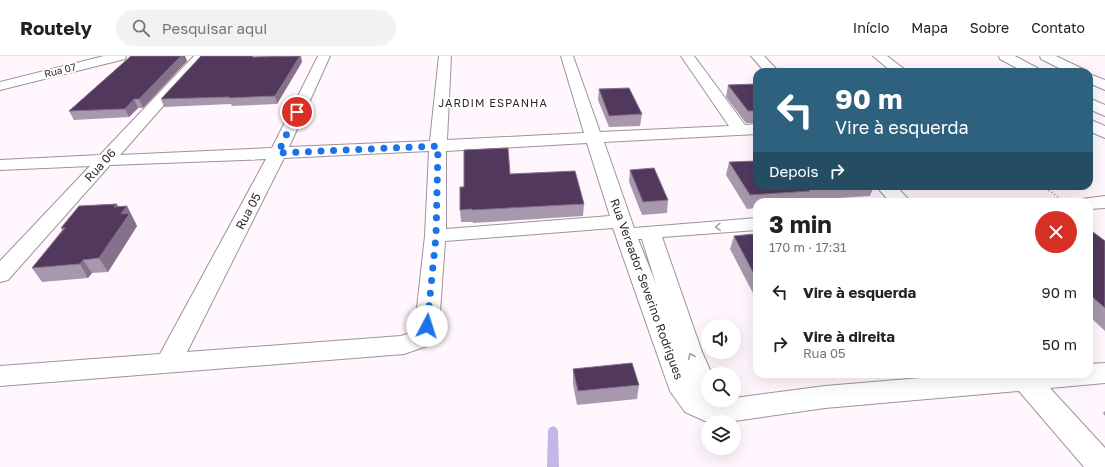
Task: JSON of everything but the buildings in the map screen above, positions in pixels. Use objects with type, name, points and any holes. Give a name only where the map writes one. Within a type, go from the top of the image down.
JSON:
[{"type":"street","name":"Rua 07","points":[[0,86],[120,56]]},
{"type":"street","name":"Rua 06","points":[[0,275],[201,56]]},
{"type":"street","name":"Rua 05","points":[[168,363],[278,153],[324,56]]},
{"type":"street","points":[[0,376],[404,345],[421,338],[427,326],[436,236],[438,146],[445,56]]},
{"type":"street","name":"Rua Vereador Severino Rodrigues","points":[[567,56],[625,234],[684,391],[695,404],[705,409],[714,407]]},
{"type":"street","points":[[687,56],[740,130]]},
{"type":"street","points":[[757,56],[768,68]]},
{"type":"street","points":[[879,56],[896,68]]},
{"type":"street","points":[[1005,56],[1027,68]]},
{"type":"street","points":[[1046,56],[1070,68]]},
{"type":"street","points":[[1093,80],[1105,86]]},
{"type":"street","points":[[1093,106],[1105,113]]},
{"type":"street","points":[[1093,114],[1105,113]]},
{"type":"street","points":[[1093,126],[1105,133]]},
{"type":"street","points":[[0,166],[438,146],[753,129]]},
{"type":"street","points":[[889,190],[897,198]]},
{"type":"street","points":[[1093,203],[1105,202]]},
{"type":"street","points":[[1093,218],[1105,217]]},
{"type":"street","points":[[652,239],[753,225]]},
{"type":"street","points":[[436,236],[625,234],[652,239],[753,240]]},
{"type":"street","name":"Rua Vereador Severino Rodrigues","points":[[652,239],[689,352],[701,380]]},
{"type":"street","name":"Rua Vereador Severino Rodrigues","points":[[1093,374],[1105,373]]},
{"type":"street","name":"Rua Vereador Severino Rodrigues","points":[[741,404],[1046,378]]},
{"type":"street","points":[[1026,380],[1103,467]]},
{"type":"path","points":[[1048,190],[1060,198]]},
{"type":"waterway","points":[[553,431],[553,467]]},
{"type":"district","name":"JARDIM ESPANHA","points":[[493,102]]},
{"type":"route","points":[[297,112],[278,153],[438,146],[436,236],[427,326]]}]
